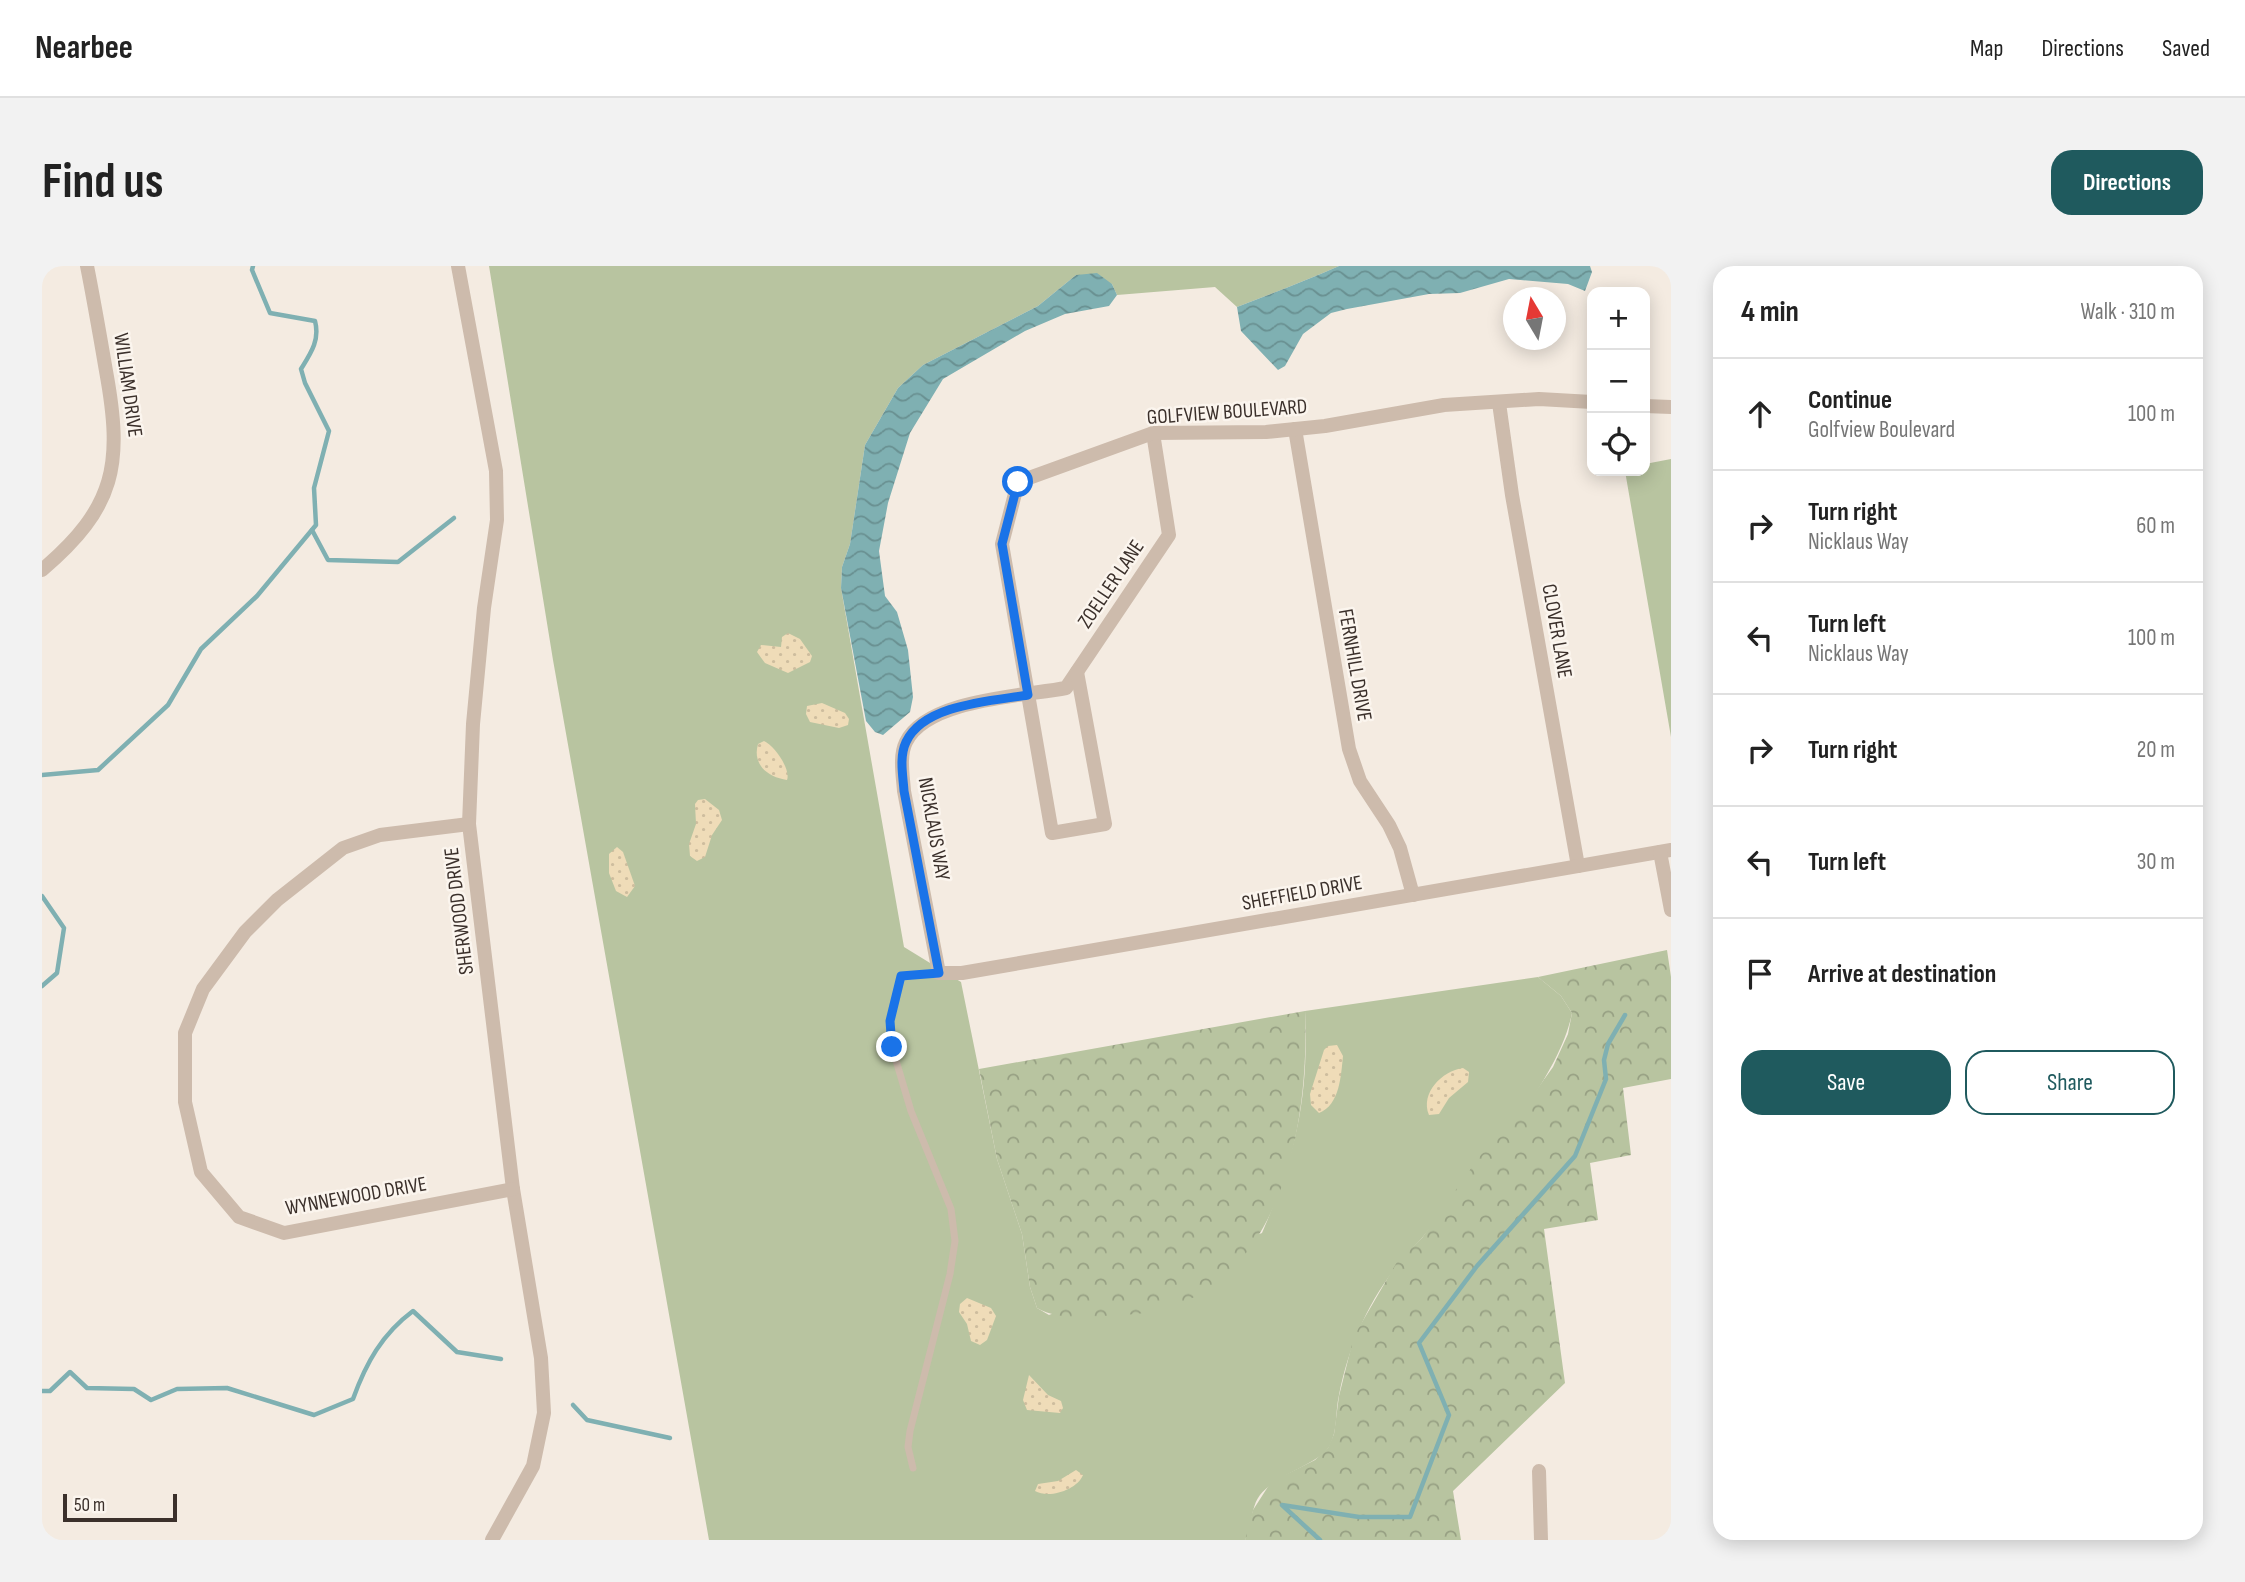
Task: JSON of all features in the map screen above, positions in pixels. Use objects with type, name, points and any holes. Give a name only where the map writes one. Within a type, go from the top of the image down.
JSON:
[{"type":"street","name":"WILLIAM DRIVE","points":[[42,570],[71,546],[87,525],[111,479],[115,454],[116,424],[87,266]]},
{"type":"street","name":"SHERWOOD DRIVE","points":[[458,266],[496,471],[497,496],[497,520],[484,608],[473,724],[469,824],[513,1189],[541,1358],[544,1413],[533,1466],[497,1538]]},
{"type":"street","name":"GOLFVIEW BOULEVARD","points":[[1077,672],[1105,824],[1052,833],[1002,544],[1018,482],[1153,433],[1295,429],[1444,405],[1539,398],[1587,402]]},
{"type":"street","name":"CLOVER LANE","points":[[1499,403],[1511,495],[1578,866]]},
{"type":"street","points":[[1650,405],[1671,407]]},
{"type":"street","name":"FERNHILL DRIVE","points":[[1295,429],[1349,748],[1360,781],[1400,848],[1413,895]]},
{"type":"street","name":"ZOELLER LANE","points":[[1028,695],[1066,688],[1169,535],[1153,433]]},
{"type":"street","name":"NICKLAUS WAY","points":[[939,973],[904,791],[902,764],[906,742],[927,721],[953,708],[1028,695]]},
{"type":"street","name":"WYNNEWOOD DRIVE","points":[[469,824],[380,835],[343,848],[276,900],[245,932],[206,981],[185,1033],[185,1102],[201,1172],[239,1217],[284,1233],[513,1189]]},
{"type":"street","name":"SHEFFIELD DRIVE","points":[[939,973],[962,973],[1666,851]]},
{"type":"street","points":[[1666,851],[1671,910]]},
{"type":"street","points":[[1539,1471],[1541,1540]]},
{"type":"lane","points":[[913,1468],[908,1447],[910,1431],[950,1274],[955,1232],[951,1209],[902,1085],[892,1047],[890,1021],[901,976],[939,973]]},
{"type":"green space","points":[[489,266],[1339,266],[1237,307],[1215,287],[1117,295],[1112,284],[1076,275],[1038,306],[923,365],[898,388],[865,445],[850,544],[842,567],[841,588],[904,947],[961,982],[997,1159],[1022,1234],[1030,1287],[1037,1308],[1049,1315],[1262,1233],[1284,1177],[1298,1125],[1305,1071],[1305,1011],[1538,977],[1561,996],[1572,1013],[1563,1041],[1531,1100],[1486,1160],[1392,1272],[1368,1310],[1344,1373],[1334,1435],[1329,1447],[1316,1459],[1276,1481],[1260,1495],[1245,1540],[709,1540],[553,660]]},
{"type":"green space","points":[[1671,459],[1671,737],[1626,476],[1650,476],[1650,463]]},
{"type":"green space","points":[[1667,950],[1671,977],[1671,1079],[1623,1088],[1631,1155],[1590,1163],[1598,1220],[1544,1229],[1565,1383],[1453,1491],[1461,1540],[1245,1540],[1253,1510],[1271,1482],[1315,1460],[1328,1448],[1334,1434],[1339,1396],[1354,1336],[1397,1262],[1422,1238],[1479,1157],[1520,1113],[1553,1067],[1568,1034],[1572,1013],[1561,996],[1538,977]]},
{"type":"green space","points":[[1305,1011],[1305,1060],[1300,1110],[1290,1161],[1273,1208],[1249,1250],[1216,1283],[1174,1306],[1121,1315],[1078,1317],[1057,1315],[1037,1308],[1030,1287],[1022,1234],[997,1159],[979,1069]]},
{"type":"sand","points":[[788,633],[800,639],[812,656],[810,662],[788,673],[765,663],[757,652],[761,645],[781,647],[782,637]]},
{"type":"sand","points":[[822,703],[845,713],[849,719],[848,725],[839,728],[810,722],[806,714],[807,706]]},
{"type":"sand","points":[[764,741],[781,759],[787,770],[787,780],[768,773],[760,764],[757,758],[758,744]]},
{"type":"sand","points":[[705,799],[719,810],[722,820],[712,835],[705,857],[697,861],[690,856],[689,844],[696,824],[695,804],[698,800]]},
{"type":"sand","points":[[617,847],[623,852],[635,886],[627,897],[616,891],[609,873],[609,854]]},
{"type":"sand","points":[[1337,1045],[1343,1056],[1338,1089],[1331,1103],[1319,1113],[1311,1105],[1310,1094],[1324,1050],[1328,1046]]},
{"type":"sand","points":[[1463,1068],[1469,1072],[1468,1082],[1449,1098],[1439,1114],[1429,1115],[1428,1099],[1435,1084],[1455,1070]]},
{"type":"sand","points":[[967,1298],[991,1308],[996,1316],[987,1340],[980,1345],[971,1341],[967,1324],[959,1312],[960,1304]]},
{"type":"sand","points":[[1029,1375],[1048,1395],[1061,1401],[1063,1408],[1060,1413],[1027,1410],[1023,1400]]},
{"type":"sand","points":[[1076,1470],[1083,1475],[1069,1489],[1048,1494],[1035,1491],[1038,1484],[1058,1481]]},
{"type":"water","points":[[1339,266],[1590,266],[1592,272],[1585,291],[1568,284],[1509,279],[1460,293],[1429,294],[1331,313],[1303,334],[1285,366],[1278,370],[1241,331],[1237,307]]},
{"type":"water","points":[[1097,273],[1112,284],[1117,295],[1109,306],[1065,314],[1025,331],[943,379],[910,433],[888,503],[879,551],[885,596],[897,612],[908,650],[913,697],[910,712],[883,735],[875,732],[866,721],[841,588],[842,567],[850,544],[865,445],[898,388],[923,365],[1038,306],[1076,275]]},
{"type":"waterway","points":[[42,775],[98,770],[168,705],[201,649],[257,596],[316,525],[314,488],[329,431],[305,383],[301,369],[315,340],[315,321],[270,313],[252,270],[253,266]]},
{"type":"waterway","points":[[312,530],[328,560],[398,562],[454,518]]},
{"type":"waterway","points":[[42,896],[64,928],[57,973],[42,986]]},
{"type":"waterway","points":[[1320,1540],[1282,1505],[1359,1517],[1410,1517],[1449,1415],[1419,1343],[1477,1266],[1575,1156],[1606,1079],[1604,1060],[1608,1044],[1625,1015]]},
{"type":"waterway","points":[[42,1391],[50,1391],[70,1372],[87,1388],[134,1389],[151,1400],[177,1389],[227,1388],[314,1415],[353,1399],[376,1350],[392,1329],[413,1311],[457,1352],[501,1359]]},
{"type":"waterway","points":[[573,1405],[587,1420],[670,1438]]},
{"type":"route","points":[[892,1047],[892,1005],[901,976],[939,973],[904,791],[902,764],[906,742],[927,721],[953,708],[1028,695],[1002,544],[1018,482]]}]
